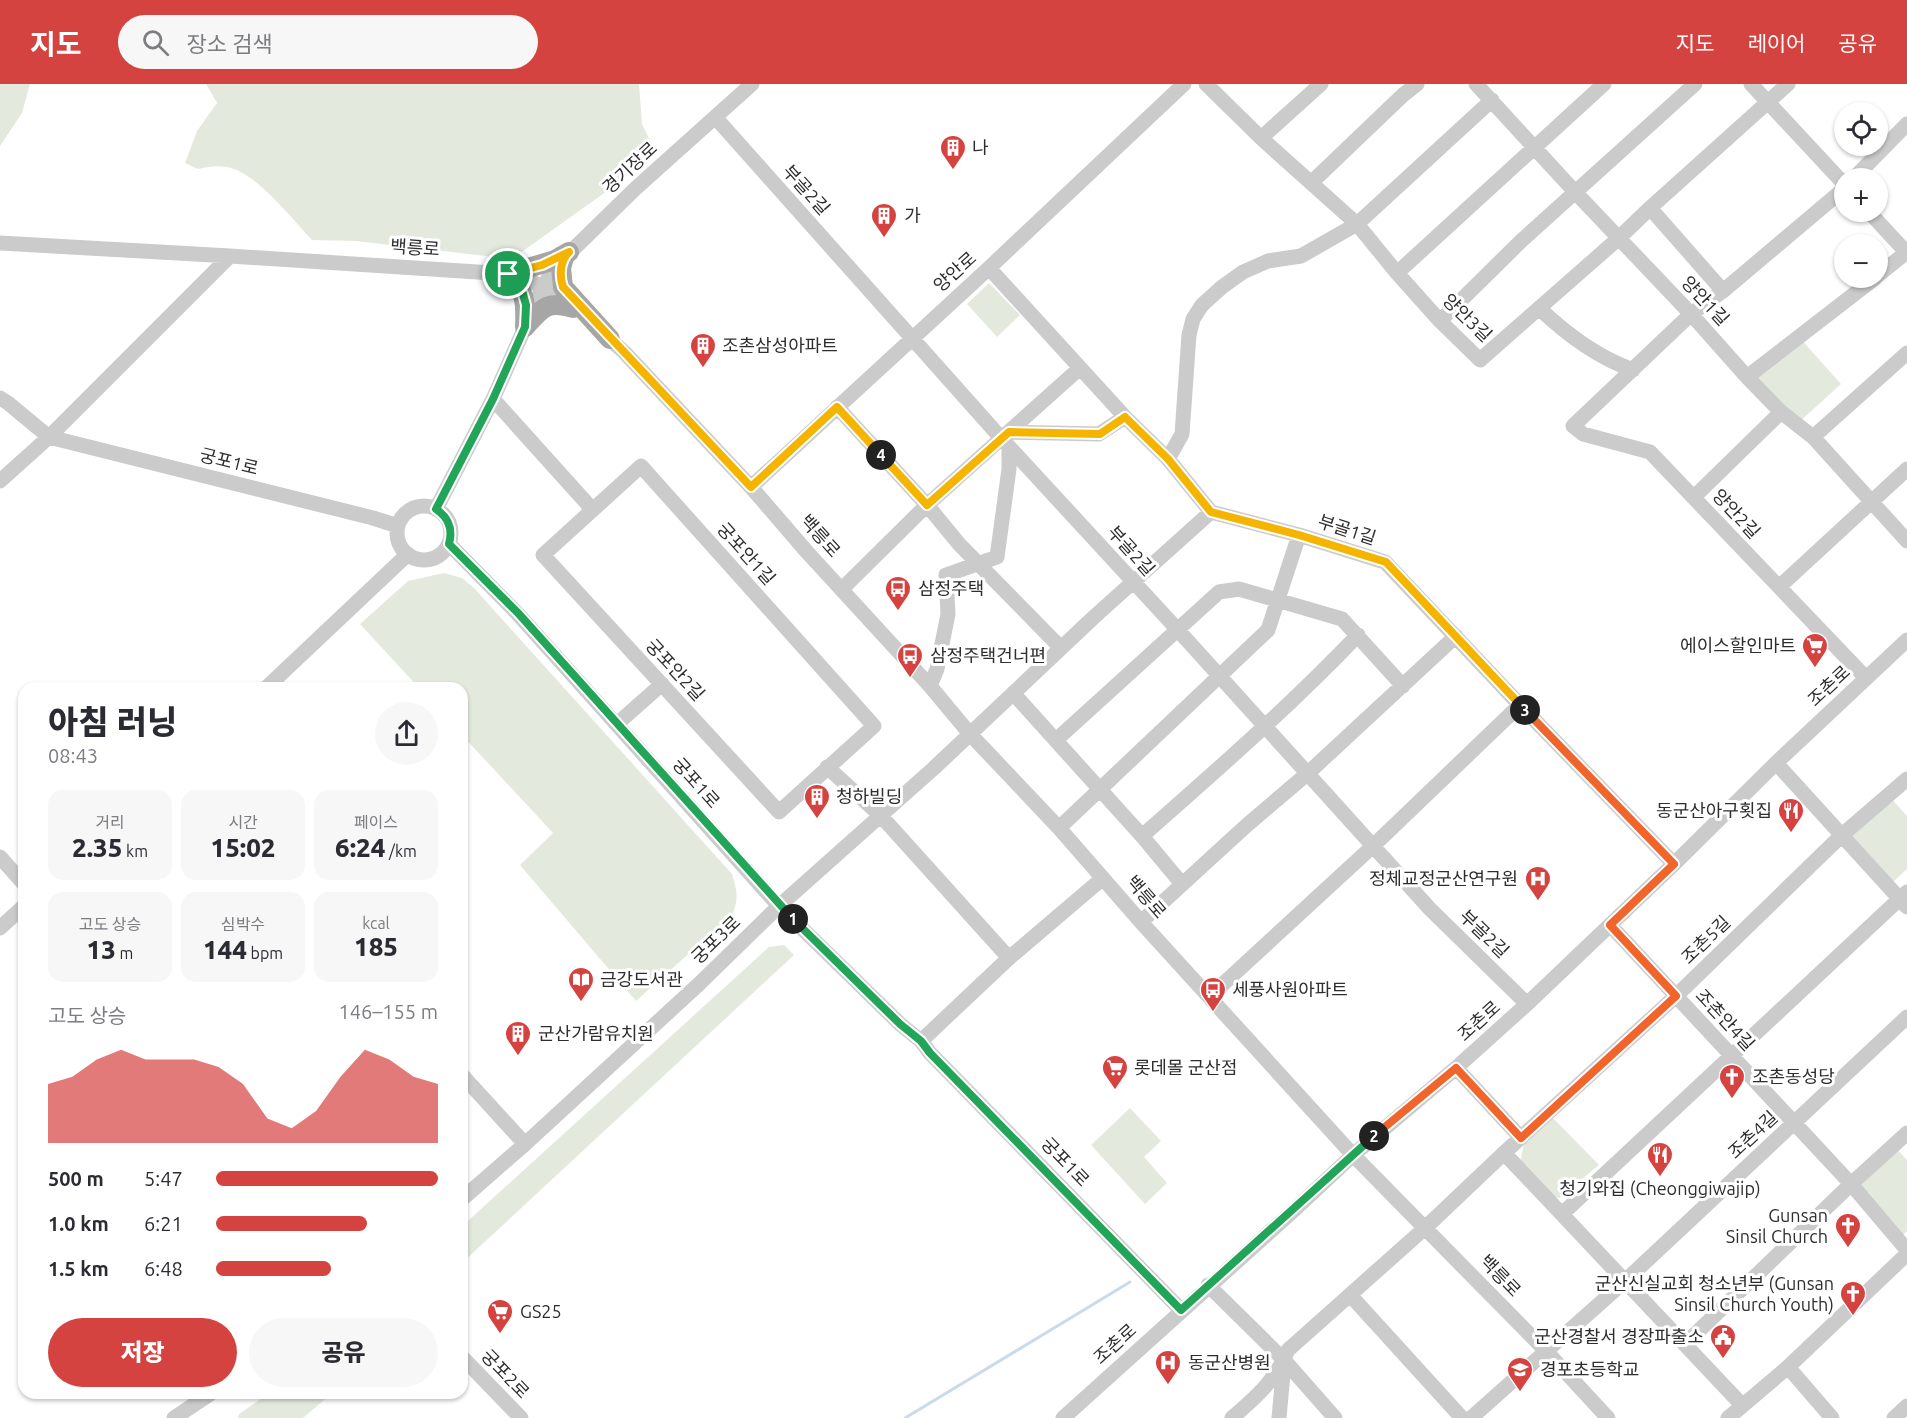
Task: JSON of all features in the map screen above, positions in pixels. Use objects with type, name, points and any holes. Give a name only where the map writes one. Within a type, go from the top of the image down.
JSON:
[{"type":"main road","points":[[508,274],[542,265],[566,254]]},
{"type":"main road","points":[[566,254],[561,268],[563,287],[610,339]]},
{"type":"main road","points":[[508,274],[518,284],[523,294],[526,305],[525,327]]},
{"type":"main road","points":[[525,327],[536,314],[547,306],[558,304],[573,308]]},
{"type":"street","name":"경기장로","points":[[436,509],[493,399],[543,287],[555,267],[636,188],[752,84]]},
{"type":"street","name":"양안로","points":[[751,487],[989,268],[1184,84]]},
{"type":"street","name":"양안3길","points":[[1206,84],[1261,138],[1358,224],[1440,321],[1480,360],[1769,103]]},
{"type":"street","points":[[1261,138],[1321,84]]},
{"type":"street","points":[[1311,183],[1399,89],[1417,84]]},
{"type":"street","name":"양안1길","points":[[1476,84],[1781,412],[1814,437],[1907,541]]},
{"type":"street","points":[[1398,273],[1604,84]]},
{"type":"street","points":[[1440,321],[1520,242],[1695,84]]},
{"type":"street","points":[[1751,84],[1834,175]]},
{"type":"street","points":[[1769,103],[1788,84]]},
{"type":"street","points":[[1168,459],[1182,434],[1189,335],[1193,319],[1202,306],[1222,286],[1243,272],[1268,261],[1301,256],[1358,224],[1492,100]]},
{"type":"street","name":"부골2길","points":[[715,117],[1307,774],[1431,909],[1527,1004]]},
{"type":"street","points":[[1864,168],[1907,124]]},
{"type":"street","points":[[1539,309],[1561,330],[1616,364],[1633,370],[1691,314],[1723,291],[1834,196]]},
{"type":"street","points":[[1650,208],[1723,291]]},
{"type":"street","points":[[1878,222],[1907,253],[1888,267]]},
{"type":"street","name":"백릉로","points":[[0,243],[508,274],[534,282],[559,296],[610,339],[751,487],[930,686],[970,734],[1059,828],[1141,922],[1353,1155],[1547,1352],[1608,1418]]},
{"type":"street","points":[[0,481],[49,437],[230,256]]},
{"type":"street","points":[[989,268],[1125,417],[1168,459],[1211,512]]},
{"type":"street","points":[[1748,377],[1861,288]]},
{"type":"street","points":[[1814,437],[1907,353]]},
{"type":"street","points":[[842,589],[927,505],[1006,439],[1080,368]]},
{"type":"street","name":"양안2길","points":[[1633,370],[1573,426],[1583,434],[1650,452],[1866,678]]},
{"type":"street","points":[[0,398],[49,437]]},
{"type":"street","points":[[493,399],[592,509]]},
{"type":"street","points":[[837,407],[927,505],[959,544],[1061,648]]},
{"type":"street","points":[[1694,497],[1781,412]]},
{"type":"street","points":[[1006,439],[1100,434],[1125,417]]},
{"type":"street","name":"궁포1로","points":[[49,437],[398,526]]},
{"type":"street","points":[[930,686],[937,669],[948,614],[946,575],[997,557],[1010,469],[1006,439]]},
{"type":"street","name":"궁포안1길","points":[[592,509],[641,466],[874,726],[827,767]]},
{"type":"street","points":[[1779,587],[1907,470]]},
{"type":"street","points":[[428,507],[436,509],[447,520],[451,536],[449,544],[445,550],[431,559],[415,558],[408,554],[399,542],[398,526],[401,519],[413,509],[428,507]]},
{"type":"street","name":"궁포안2길","points":[[592,509],[543,555],[779,812],[827,767]]},
{"type":"street","name":"궁포3로","points":[[468,1194],[525,1144],[780,906],[1211,512]]},
{"type":"street","name":"부골1길","points":[[1211,512],[1299,535],[1386,562],[1674,864]]},
{"type":"street","points":[[1059,828],[1268,630],[1299,535]]},
{"type":"street","name":"궁포1로","points":[[449,544],[518,613],[780,906],[900,1024],[921,1041],[930,1053],[1181,1310]]},
{"type":"street","points":[[273,682],[408,554]]},
{"type":"street","points":[[1056,740],[1219,592],[1239,589],[1341,619],[1403,686]]},
{"type":"street","points":[[1142,836],[1265,726],[1358,635]]},
{"type":"street","points":[[1141,922],[1247,825],[1307,774],[1456,636]]},
{"type":"street","name":"조촌로","points":[[1063,1418],[1353,1155],[1456,1068],[1527,1004],[1907,640]]},
{"type":"street","points":[[618,723],[662,684]]},
{"type":"street","points":[[1013,693],[1142,836],[1182,884]]},
{"type":"street","points":[[1210,996],[1373,846],[1521,705]]},
{"type":"street","points":[[1562,1214],[1904,899],[1776,763]]},
{"type":"street","points":[[827,767],[881,816],[1009,958]]},
{"type":"street","name":"조촌5길","points":[[1425,1228],[1676,996],[1842,835],[1907,779]]},
{"type":"street","points":[[0,857],[18,877]]},
{"type":"street","points":[[921,1041],[1009,958],[1103,878]]},
{"type":"street","points":[[0,928],[18,912]]},
{"type":"street","name":"조촌안4길","points":[[1610,925],[1851,1184],[1907,1252]]},
{"type":"street","name":"조촌4길","points":[[1547,1352],[1907,1017]]},
{"type":"street","points":[[1456,1068],[1521,1138]]},
{"type":"street","points":[[468,1082],[525,1144]]},
{"type":"street","points":[[1685,1344],[1907,1133]]},
{"type":"street","points":[[1504,1153],[1742,1405]]},
{"type":"street","points":[[1232,1418],[1267,1387],[1288,1350],[1425,1228]]},
{"type":"street","points":[[1728,1418],[1788,1367],[1907,1252]]},
{"type":"street","points":[[1208,1285],[1284,1360],[1335,1418]]},
{"type":"street","points":[[1350,1296],[1462,1418]]},
{"type":"street","points":[[1472,1418],[1547,1352]]},
{"type":"street","points":[[1279,1418],[1284,1360]]},
{"type":"street","name":"궁포2로","points":[[468,1363],[521,1418]]},
{"type":"street","points":[[1788,1367],[1832,1418]]},
{"type":"street","points":[[174,1418],[202,1399]]},
{"type":"street","points":[[1894,1418],[1907,1406]]},
{"type":"shaded area","points":[[0,84],[30,84],[22,113],[0,146]]},
{"type":"shaded area","points":[[206,84],[639,84],[642,124],[653,147],[614,186],[512,259],[356,241],[312,240],[272,197],[237,170],[216,166],[198,169],[185,163],[197,131],[217,103]]},
{"type":"shaded area","points":[[989,283],[1020,315],[997,337],[967,304]]},
{"type":"shaded area","points":[[1799,337],[1841,384],[1797,424],[1755,378]]},
{"type":"shaded area","points":[[444,573],[462,578],[474,588],[732,874],[736,904],[732,915],[636,1001],[520,865],[553,833],[468,741],[468,682],[413,682],[360,624],[408,581]]},
{"type":"shaded area","points":[[1889,796],[1907,816],[1907,869],[1893,882],[1849,832]]},
{"type":"shaded area","points":[[784,945],[794,955],[468,1257],[468,1221],[470,1219],[769,947]]},
{"type":"shaded area","points":[[1130,1108],[1161,1141],[1144,1157],[1167,1183],[1145,1204],[1091,1145]]},
{"type":"shaded area","points":[[1552,1117],[1599,1165],[1559,1198],[1550,1196],[1520,1163],[1524,1143]]},
{"type":"shaded area","points":[[1890,1142],[1907,1160],[1907,1231],[1904,1234],[1896,1232],[1854,1187]]},
{"type":"shaded area","points":[[261,1399],[325,1399],[303,1418],[238,1418],[239,1414]]},
{"type":"waterway","points":[[905,1418],[1130,1282]]},
{"type":"place","name":"나","points":[[953,171]]},
{"type":"place","name":"가","points":[[884,239]]},
{"type":"place","name":"조촌삼성아파트","points":[[703,369]]},
{"type":"place","name":"삼정주택","points":[[898,612]]},
{"type":"place","name":"에이스할인마트","points":[[1815,669]]},
{"type":"place","name":"삼정주택건너편","points":[[910,679]]},
{"type":"place","name":"청하빌딩","points":[[817,820]]},
{"type":"place","name":"동군산아구횟집","points":[[1791,834]]},
{"type":"place","name":"정체교정군산연구원","points":[[1538,902]]},
{"type":"place","name":"금강도서관","points":[[581,1003]]},
{"type":"place","name":"세풍사원아파트","points":[[1213,1013]]},
{"type":"place","name":"군산가람유치원","points":[[518,1057]]},
{"type":"place","name":"롯데몰 군산점","points":[[1115,1091]]},
{"type":"place","name":"조촌동성당","points":[[1732,1100]]},
{"type":"place","name":"청기와집 (Cheonggiwajip)","points":[[1660,1178]]},
{"type":"place","name":"Gunsan Sinsil Church","points":[[1848,1249]]},
{"type":"place","name":"군산신실교회 청소년부 (Gunsan Sinsil Church Youth)","points":[[1853,1317]]},
{"type":"place","name":"GS25","points":[[500,1335]]},
{"type":"place","name":"군산경찰서 경장파출소","points":[[1723,1360]]},
{"type":"place","name":"동군산병원","points":[[1168,1386]]},
{"type":"place","name":"경포초등학교","points":[[1520,1393]]},
{"type":"route","points":[[569,252],[564,257],[561,268],[563,287],[751,487],[837,407],[927,505],[1009,432],[1100,434],[1125,417],[1168,459],[1211,512],[1299,535],[1386,562],[1674,864],[1610,925],[1676,996],[1521,1138],[1456,1068],[1353,1155],[1181,1310],[930,1053],[921,1041],[900,1024],[780,906],[518,613],[449,544],[450,527],[442,513],[436,509],[493,399],[525,327],[526,305],[523,294],[518,284],[508,274],[542,265],[569,252]]}]
